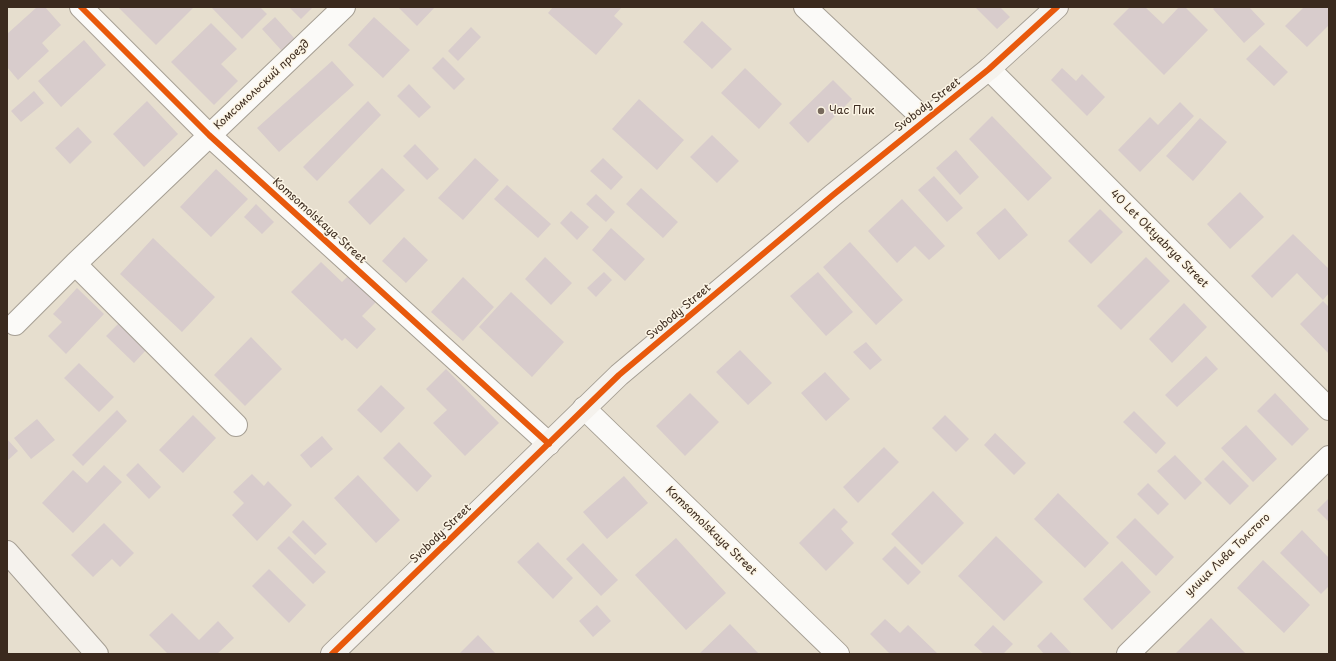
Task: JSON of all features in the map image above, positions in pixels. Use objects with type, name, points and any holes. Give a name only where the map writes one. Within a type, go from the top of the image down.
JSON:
[{"type":"street","name":"Komsomolskaya Street","points":[[81,7],[209,135],[549,444]]},
{"type":"street","name":"Комсомольский проезд","points":[[15,324],[75,264],[344,7]]},
{"type":"street","points":[[805,7],[925,120]]},
{"type":"street","name":"Svobody Street","points":[[332,654],[549,444],[584,408],[637,360],[925,120],[989,70],[1057,7]]},
{"type":"street","name":"40 Let Oktyabrya Street","points":[[989,70],[1329,409]]},
{"type":"street","points":[[75,264],[236,425]]},
{"type":"street","name":"Komsomolskaya Street","points":[[584,408],[838,654]]},
{"type":"street","name":"улица Льва Толстого","points":[[1128,654],[1329,457]]},
{"type":"street","points":[[7,552],[97,654]]},
{"type":"building","points":[[37,7],[45,7],[61,25],[42,43],[49,51],[18,80],[7,67],[7,34]]},
{"type":"building","points":[[118,7],[194,7],[156,45]]},
{"type":"building","points":[[211,7],[260,7],[267,14],[242,39]]},
{"type":"building","points":[[289,7],[313,7],[301,19]]},
{"type":"building","points":[[398,7],[435,7],[417,26]]},
{"type":"building","points":[[553,7],[622,7],[614,16],[623,24],[596,55],[548,13]]},
{"type":"building","points":[[975,7],[1000,7],[1010,17],[997,29]]},
{"type":"building","points":[[1130,7],[1145,7],[1163,24],[1179,7],[1185,7],[1208,30],[1164,75],[1113,24]]},
{"type":"building","points":[[1215,7],[1249,7],[1265,24],[1244,43],[1213,9]]},
{"type":"building","points":[[1304,7],[1329,7],[1329,25],[1307,47],[1285,26]]},
{"type":"building","points":[[275,17],[295,39],[282,51],[262,29]]},
{"type":"building","points":[[374,17],[410,50],[383,78],[348,45]]},
{"type":"building","points":[[702,21],[732,49],[712,69],[683,42]]},
{"type":"building","points":[[211,23],[237,49],[221,64],[238,81],[214,105],[171,62]]},
{"type":"building","points":[[471,27],[481,37],[458,61],[448,51]]},
{"type":"building","points":[[84,40],[106,65],[61,107],[38,81]]},
{"type":"building","points":[[1260,45],[1288,72],[1274,86],[1246,59]]},
{"type":"building","points":[[443,57],[465,79],[454,90],[432,68]]},
{"type":"building","points":[[332,61],[354,85],[279,152],[257,128]]},
{"type":"building","points":[[745,68],[782,104],[759,129],[721,93]]},
{"type":"building","points":[[1062,68],[1076,81],[1082,74],[1105,97],[1087,116],[1051,80]]},
{"type":"building","name":"Час Пик","points":[[833,80],[852,99],[808,143],[789,123]]},
{"type":"building","points":[[409,84],[431,107],[419,118],[397,96]]},
{"type":"building","points":[[34,91],[44,103],[21,122],[11,111]]},
{"type":"building","points":[[639,99],[684,140],[657,170],[612,129]]},
{"type":"building","points":[[147,101],[178,134],[144,167],[113,134]]},
{"type":"building","points":[[368,101],[381,115],[317,181],[303,167]]},
{"type":"building","points":[[1180,102],[1194,116],[1140,172],[1118,150],[1150,117],[1158,125]]},
{"type":"building","points":[[992,116],[1052,178],[1028,201],[969,139]]},
{"type":"building","points":[[1200,118],[1227,142],[1193,181],[1166,156]]},
{"type":"building","points":[[78,127],[92,142],[70,164],[55,148]]},
{"type":"building","points":[[712,135],[739,161],[717,183],[690,157]]},
{"type":"building","points":[[415,144],[439,169],[427,180],[403,156]]},
{"type":"building","points":[[956,150],[979,177],[960,195],[936,168]]},
{"type":"building","points":[[475,158],[499,180],[463,220],[438,198]]},
{"type":"building","points":[[603,158],[623,177],[611,190],[590,171]]},
{"type":"building","points":[[382,168],[405,190],[370,225],[348,202]]},
{"type":"building","points":[[216,169],[248,199],[211,237],[180,207]]},
{"type":"building","points":[[934,176],[963,208],[947,222],[918,190]]},
{"type":"building","points":[[507,185],[551,224],[538,238],[494,199]]},
{"type":"building","points":[[641,188],[678,222],[663,238],[626,204]]},
{"type":"building","points":[[1240,192],[1264,217],[1230,249],[1207,224]]},
{"type":"building","points":[[596,194],[615,212],[606,222],[586,204]]},
{"type":"building","points":[[902,199],[945,246],[929,260],[915,246],[897,263],[868,231]]},
{"type":"building","points":[[256,204],[274,222],[262,234],[244,217]]},
{"type":"building","points":[[1005,208],[1028,235],[999,260],[976,233]]},
{"type":"building","points":[[1100,209],[1123,232],[1091,264],[1068,241]]},
{"type":"building","points":[[571,211],[589,227],[577,240],[560,223]]},
{"type":"building","points":[[611,228],[645,259],[625,281],[592,250]]},
{"type":"building","points":[[1293,234],[1329,269],[1329,293],[1323,300],[1297,273],[1272,298],[1251,276]]},
{"type":"building","points":[[404,237],[428,260],[406,283],[382,261]]},
{"type":"building","points":[[153,238],[215,297],[182,332],[120,274]]},
{"type":"building","points":[[850,242],[903,300],[876,325],[823,267]]},
{"type":"building","points":[[545,257],[572,283],[551,305],[525,279]]},
{"type":"building","points":[[1146,257],[1170,281],[1121,330],[1097,306]]},
{"type":"building","points":[[321,262],[342,282],[351,273],[378,300],[362,316],[376,329],[357,349],[345,338],[342,341],[291,292]]},
{"type":"building","points":[[604,272],[612,280],[596,297],[587,288]]},
{"type":"building","points":[[818,272],[853,312],[826,336],[790,296]]},
{"type":"building","points":[[463,277],[494,307],[463,341],[431,312]]},
{"type":"building","points":[[77,288],[104,314],[66,354],[48,336],[62,322],[53,314]]},
{"type":"building","points":[[511,292],[564,342],[532,377],[479,327]]},
{"type":"building","points":[[1323,301],[1329,307],[1329,354],[1300,324]]},
{"type":"building","points":[[1184,303],[1207,327],[1172,363],[1149,339]]},
{"type":"building","points":[[120,322],[147,349],[134,363],[106,336]]},
{"type":"building","points":[[251,337],[282,369],[245,406],[214,375]]},
{"type":"building","points":[[866,342],[882,360],[870,370],[853,352]]},
{"type":"building","points":[[740,350],[772,383],[748,405],[716,372]]},
{"type":"building","points":[[1206,356],[1218,369],[1177,407],[1165,395]]},
{"type":"building","points":[[79,363],[114,397],[99,412],[64,378]]},
{"type":"building","points":[[446,369],[499,423],[465,456],[433,423],[447,410],[426,389]]},
{"type":"building","points":[[825,372],[850,399],[826,421],[801,393]]},
{"type":"building","points":[[381,385],[405,408],[381,433],[357,410]]},
{"type":"building","points":[[690,393],[719,422],[685,456],[656,426]]},
{"type":"building","points":[[1275,393],[1309,429],[1292,446],[1257,411]]},
{"type":"building","points":[[117,410],[127,421],[83,466],[72,455]]},
{"type":"building","points":[[1134,411],[1166,443],[1156,454],[1123,422]]},
{"type":"building","points":[[193,415],[216,438],[183,473],[159,450]]},
{"type":"building","points":[[945,415],[969,439],[956,452],[932,428]]},
{"type":"building","points":[[37,419],[55,440],[31,459],[14,438]]},
{"type":"building","points":[[1246,425],[1277,459],[1253,482],[1221,448]]},
{"type":"building","points":[[995,433],[1026,463],[1014,475],[984,445]]},
{"type":"building","points":[[322,436],[333,449],[311,468],[300,455]]},
{"type":"building","points":[[7,439],[18,451],[7,461]]},
{"type":"building","points":[[399,442],[432,476],[417,492],[383,458]]},
{"type":"building","points":[[884,447],[899,462],[858,503],[843,487]]},
{"type":"building","points":[[1175,455],[1202,483],[1185,500],[1157,471]]},
{"type":"building","points":[[1223,460],[1249,486],[1230,505],[1204,479]]},
{"type":"building","points":[[138,463],[161,487],[149,499],[126,475]]},
{"type":"building","points":[[104,465],[122,482],[73,533],[42,503],[73,470],[87,483]]},
{"type":"building","points":[[252,474],[264,486],[268,481],[292,505],[257,541],[232,515],[244,503],[233,492]]},
{"type":"building","points":[[358,475],[400,520],[376,543],[334,498]]},
{"type":"building","points":[[624,476],[648,503],[607,539],[583,512]]},
{"type":"building","points":[[1148,483],[1169,504],[1158,515],[1137,494]]},
{"type":"building","points":[[933,491],[964,523],[922,565],[891,534]]},
{"type":"building","points":[[1058,493],[1109,543],[1085,568],[1034,519]]},
{"type":"building","points":[[1329,498],[1329,522],[1317,510]]},
{"type":"building","points":[[834,508],[848,522],[841,529],[854,543],[826,571],[799,543]]},
{"type":"building","points":[[1135,518],[1174,557],[1156,576],[1116,537]]},
{"type":"building","points":[[303,520],[327,544],[315,555],[292,532]]},
{"type":"building","points":[[104,523],[134,553],[120,567],[112,559],[93,577],[71,555]]},
{"type":"building","points":[[1302,530],[1329,558],[1329,586],[1321,594],[1280,553]]},
{"type":"building","points":[[289,536],[326,572],[313,584],[277,548]]},
{"type":"building","points":[[996,536],[1043,582],[1004,621],[958,576]]},
{"type":"building","points":[[676,538],[726,593],[686,630],[635,575]]},
{"type":"building","points":[[538,542],[573,578],[553,599],[517,562]]},
{"type":"building","points":[[583,543],[618,580],[601,596],[566,559]]},
{"type":"building","points":[[895,546],[921,572],[908,585],[882,559]]},
{"type":"building","points":[[1263,560],[1310,605],[1284,633],[1237,588]]},
{"type":"building","points":[[1122,561],[1151,592],[1112,630],[1083,599]]},
{"type":"building","points":[[269,569],[306,605],[289,623],[252,586]]},
{"type":"building","points":[[597,605],[611,621],[593,637],[579,621]]},
{"type":"building","points":[[172,613],[199,640],[218,621],[234,638],[217,654],[168,654],[149,635]]},
{"type":"building","points":[[1211,618],[1246,654],[1176,653]]},
{"type":"building","points":[[885,619],[900,633],[908,625],[938,654],[890,654],[870,634]]},
{"type":"building","points":[[730,624],[759,654],[699,654]]},
{"type":"building","points":[[993,625],[1013,644],[1003,654],[984,654],[974,645]]},
{"type":"building","points":[[1051,632],[1072,654],[1044,654],[1037,646]]},
{"type":"building","points":[[478,635],[496,654],[459,654]]},
{"type":"cycle path","points":[[81,7],[209,135],[549,444]]},
{"type":"cycle path","points":[[332,654],[619,375],[833,195],[989,69],[1057,7]]},
{"type":"place","name":"Час Пик","points":[[821,111]]}]
